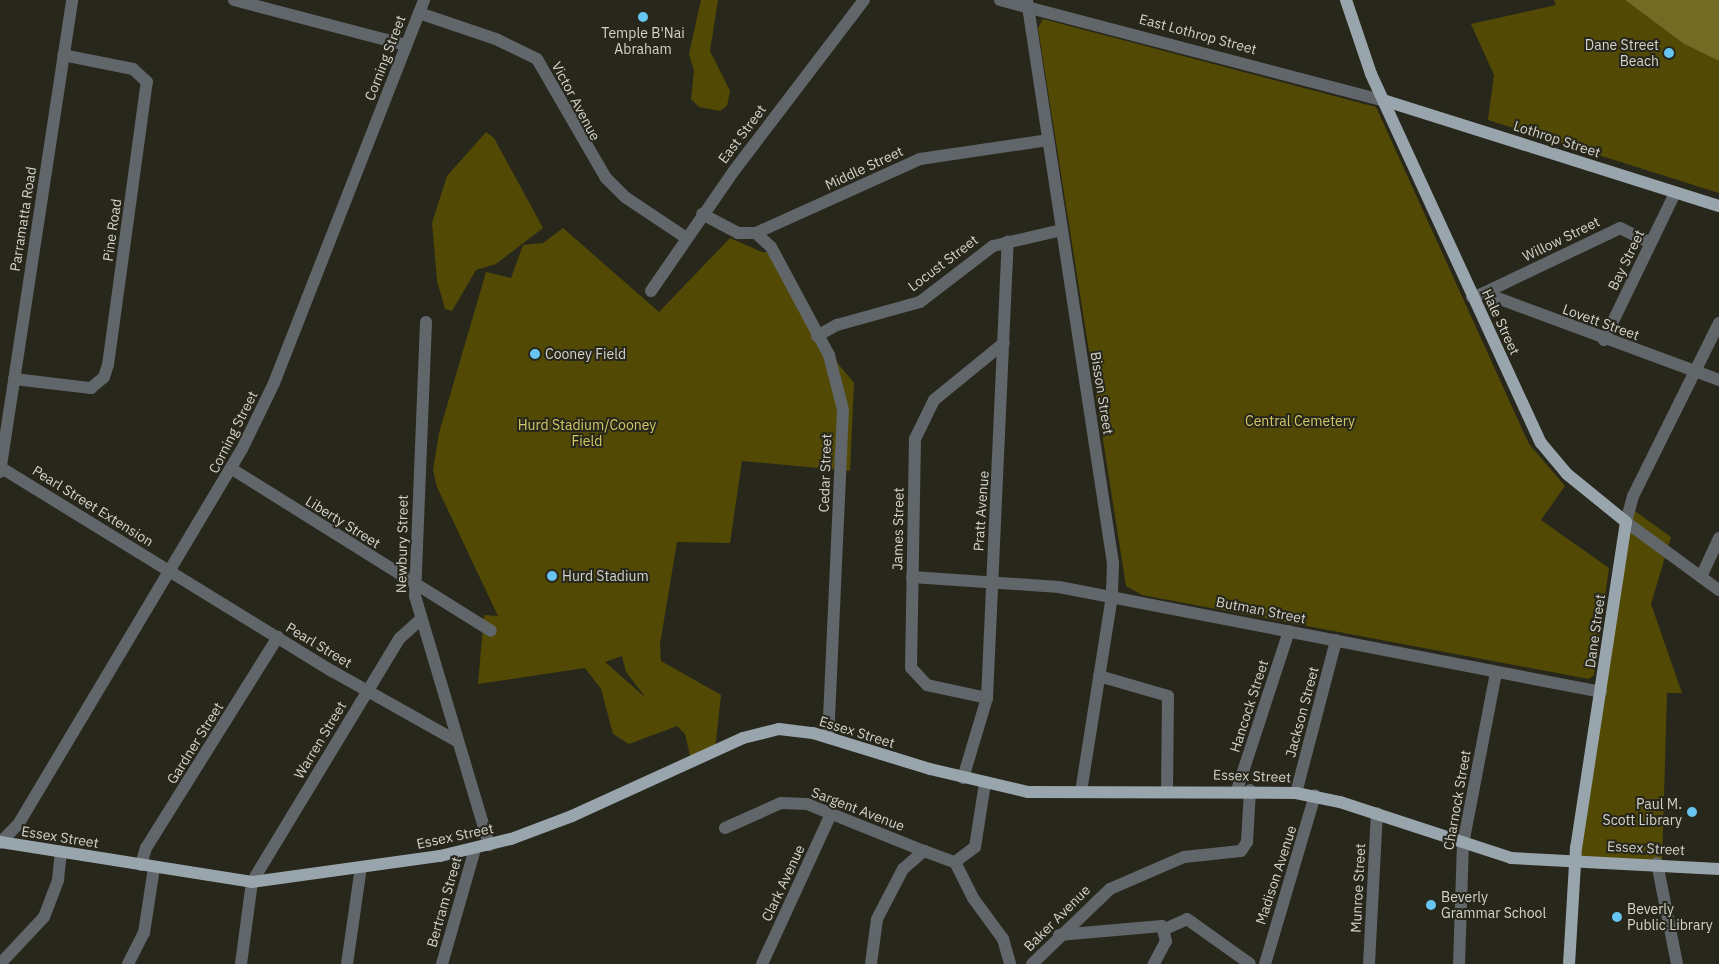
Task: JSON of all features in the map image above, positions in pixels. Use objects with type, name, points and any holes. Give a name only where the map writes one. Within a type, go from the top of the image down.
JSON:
[{"type":"main road","name":"Hale Street","points":[[1346,0],[1351,24],[1478,295],[1548,454],[1626,522]]},
{"type":"main road","name":"Lothrop Street","points":[[1386,101],[1719,206]]},
{"type":"main road","name":"Dane Street","points":[[1569,964],[1575,860],[1626,522]]},
{"type":"main road","name":"Essex Street","points":[[0,842],[252,882],[361,867],[475,849],[489,845],[572,816],[743,738],[779,729],[828,738],[985,784],[1028,792],[1244,790],[1315,795],[1377,813],[1463,844],[1511,858],[1657,863],[1719,868]]},
{"type":"street","name":"Parramatta Road","points":[[0,469],[72,0]]},
{"type":"street","points":[[234,0],[406,45]]},
{"type":"street","name":"Corning Street","points":[[0,842],[19,823],[232,469],[274,383],[424,0]]},
{"type":"street","name":"East Street","points":[[651,291],[685,237],[864,0]]},
{"type":"street","name":"East Lothrop Street","points":[[1000,0],[1028,4],[1386,101]]},
{"type":"street","name":"Bisson Street","points":[[1028,4],[1113,563],[1112,596],[1081,791]]},
{"type":"street","name":"Victor Avenue","points":[[419,13],[496,39],[537,59],[606,178],[625,197],[685,237]]},
{"type":"street","name":"Pine Road","points":[[14,379],[91,388],[104,377],[108,365],[147,82],[133,69],[64,55]]},
{"type":"street","name":"Middle Street","points":[[756,233],[920,159],[1048,140]]},
{"type":"street","name":"Bay Street","points":[[1604,340],[1675,192]]},
{"type":"street","points":[[702,214],[738,232],[756,233]]},
{"type":"street","name":"Willow Street","points":[[1478,295],[1620,228],[1651,243]]},
{"type":"street","name":"Locust Street","points":[[817,336],[838,325],[920,302],[980,254],[1008,241],[1062,230]]},
{"type":"street","name":"Cedar Street","points":[[756,233],[771,247],[834,366],[843,410],[828,738]]},
{"type":"street","name":"Pratt Avenue","points":[[963,778],[987,698],[1008,241]]},
{"type":"street","name":"Lovett Street","points":[[1478,295],[1719,380]]},
{"type":"street","name":"Newbury Street","points":[[426,322],[414,584],[421,619],[455,740],[489,845]]},
{"type":"street","name":"Dane Street","points":[[1626,522],[1633,496],[1719,323]]},
{"type":"street","name":"James Street","points":[[987,698],[927,685],[915,676],[910,651],[919,424],[934,400],[1004,344]]},
{"type":"street","name":"Pearl Street Extension","points":[[0,469],[170,572]]},
{"type":"street","name":"Liberty Street","points":[[232,469],[491,631]]},
{"type":"street","name":"Hale Street","points":[[1626,522],[1719,590]]},
{"type":"street","points":[[1701,577],[1719,538]]},
{"type":"street","name":"Pearl Street","points":[[170,572],[367,691],[455,740]]},
{"type":"street","name":"Butman Street","points":[[912,577],[992,581],[1112,596],[1601,692]]},
{"type":"street","name":"Warren Street","points":[[252,882],[400,638],[421,619]]},
{"type":"street","name":"Hancock Street","points":[[1244,790],[1289,631]]},
{"type":"street","name":"Gardner Street","points":[[128,964],[144,933],[146,848],[278,637]]},
{"type":"street","name":"Jackson Street","points":[[1296,793],[1336,640]]},
{"type":"street","name":"Charnock Street","points":[[1459,964],[1463,844],[1496,672]]},
{"type":"street","points":[[1099,676],[1168,696],[1166,790]]},
{"type":"street","points":[[985,784],[975,847],[955,862],[973,898],[1003,939],[1010,964]]},
{"type":"street","name":"Baker Avenue","points":[[1032,964],[1059,935],[1110,889],[1184,857],[1241,852],[1247,842],[1244,790]]},
{"type":"street","name":"Madison Avenue","points":[[1265,964],[1315,795]]},
{"type":"street","name":"Sargent Avenue","points":[[725,828],[781,803],[806,804],[955,862]]},
{"type":"street","name":"Munroe Street","points":[[1369,964],[1377,813]]},
{"type":"street","name":"Clark Avenue","points":[[762,964],[831,814]]},
{"type":"street","name":"Bertram Street","points":[[442,964],[475,849]]},
{"type":"street","points":[[871,964],[885,900],[903,869],[924,851]]},
{"type":"street","points":[[0,964],[44,917],[58,880],[61,852]]},
{"type":"street","points":[[1657,863],[1677,964]]},
{"type":"street","points":[[346,964],[361,867]]},
{"type":"street","points":[[241,964],[252,882]]},
{"type":"street","points":[[1059,935],[1165,929],[1187,918],[1250,964]]},
{"type":"street","points":[[1154,964],[1166,941],[1165,929]]},
{"type":"green space","points":[[701,0],[718,0],[710,51],[730,91],[727,106],[720,111],[699,107],[691,99],[694,71],[689,54]]},
{"type":"green space","points":[[1554,0],[1625,0],[1684,44],[1719,61],[1719,193],[1488,120],[1494,75],[1471,24],[1556,5]]},
{"type":"green space","name":"Central Cemetery","points":[[1043,19],[1376,107],[1529,444],[1565,486],[1541,520],[1609,568],[1594,675],[1589,679],[1142,595],[1126,586],[1038,28]]},
{"type":"green space","points":[[486,132],[494,138],[543,228],[496,264],[476,270],[452,311],[445,309],[437,281],[432,223],[447,176]]},
{"type":"green space","name":"Hurd Stadium/Cooney Field","points":[[563,228],[659,312],[730,238],[762,252],[781,253],[799,290],[810,330],[854,383],[850,471],[742,461],[730,543],[677,542],[660,644],[661,661],[721,695],[715,751],[691,760],[685,734],[677,726],[629,744],[613,734],[601,689],[585,668],[478,684],[484,615],[498,616],[437,487],[433,470],[439,433],[486,272],[511,278],[523,245],[543,243]],"holes":[[[622,656],[626,672],[646,698],[605,662]]]},
{"type":"green space","points":[[1632,509],[1671,537],[1651,604],[1682,693],[1667,693],[1662,864],[1575,856]]},
{"type":"shaded area","points":[[1625,0],[1719,0],[1719,61],[1684,44]]},
{"type":"place","name":"Temple B'Nai Abraham","points":[[643,17]]},
{"type":"place","name":"Dane Street Beach","points":[[1669,53]]},
{"type":"place","name":"Cooney Field","points":[[535,354]]},
{"type":"place","name":"Hurd Stadium","points":[[552,576]]},
{"type":"place","name":"Paul M. Scott Library","points":[[1692,812]]},
{"type":"place","name":"Beverly Grammar School","points":[[1431,905]]},
{"type":"place","name":"Beverly Public Library","points":[[1617,917]]}]
